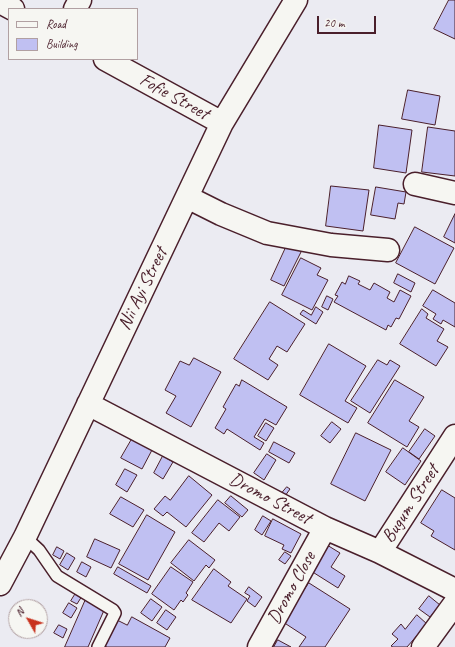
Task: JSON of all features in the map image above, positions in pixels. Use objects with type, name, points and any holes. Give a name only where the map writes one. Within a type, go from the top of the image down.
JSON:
[{"type":"street","name":"Nii Ayi Street","points":[[0,584],[25,537],[222,123],[296,0]]},
{"type":"street","points":[[0,2],[11,8]]},
{"type":"street","name":"Fofie Street","points":[[107,60],[222,123]]},
{"type":"street","points":[[415,184],[455,193]]},
{"type":"street","points":[[187,197],[267,233],[331,245],[388,250]]},
{"type":"street","name":"Dromo Street","points":[[88,404],[325,528],[380,552],[455,590]]},
{"type":"street","name":"Bugum Street","points":[[380,552],[455,436]]},
{"type":"street","name":"Dromo Close","points":[[259,647],[325,528]]},
{"type":"street","points":[[423,647],[455,603]]},
{"type":"lane","points":[[25,537],[39,550],[57,576],[113,610],[115,613],[98,647]]},
{"type":"building","points":[[449,0],[455,0],[455,39],[434,29]]},
{"type":"building","points":[[408,90],[440,96],[435,125],[402,119]]},
{"type":"building","points":[[379,125],[412,130],[406,173],[374,168]]},
{"type":"building","points":[[428,127],[455,131],[455,176],[422,172]]},
{"type":"building","points":[[331,186],[369,190],[363,231],[326,226]]},
{"type":"building","points":[[376,187],[406,192],[404,204],[398,203],[395,219],[371,215]]},
{"type":"building","points":[[455,214],[455,243],[444,237]]},
{"type":"building","points":[[415,227],[454,248],[435,284],[396,263]]},
{"type":"building","points":[[288,243],[302,250],[284,286],[271,280]]},
{"type":"building","points":[[301,258],[321,268],[317,275],[328,280],[312,310],[282,295]]},
{"type":"building","points":[[398,274],[415,283],[411,292],[394,283]]},
{"type":"building","points":[[349,276],[360,281],[358,284],[370,290],[374,283],[390,292],[387,298],[394,302],[400,290],[411,296],[399,319],[396,318],[391,327],[388,325],[386,330],[334,302],[338,296],[335,295],[342,282],[345,284]]},
{"type":"building","points":[[433,290],[455,303],[455,327],[443,320],[441,324],[433,319],[436,314],[423,306]]},
{"type":"building","points":[[327,296],[333,299],[328,310],[322,307]]},
{"type":"building","points":[[270,302],[305,324],[287,352],[277,346],[269,359],[278,365],[268,380],[234,359]]},
{"type":"building","points":[[316,307],[323,312],[316,324],[300,314],[303,310],[311,315]]},
{"type":"building","points":[[422,309],[428,314],[426,318],[444,329],[437,341],[448,347],[436,366],[400,344]]},
{"type":"building","points":[[329,344],[366,366],[345,401],[357,408],[348,423],[300,395]]},
{"type":"building","points":[[194,358],[221,372],[191,427],[166,413],[176,396],[165,390],[180,361],[189,365]]},
{"type":"building","points":[[378,360],[387,365],[390,360],[400,366],[370,413],[351,401]]},
{"type":"building","points":[[242,380],[287,407],[276,425],[265,419],[254,437],[264,443],[260,450],[227,429],[224,434],[215,428],[226,409],[223,407],[236,384],[239,386]]},
{"type":"building","points":[[395,380],[424,397],[409,421],[419,427],[407,447],[368,423]]},
{"type":"building","points":[[332,422],[341,429],[330,443],[321,436]]},
{"type":"building","points":[[266,423],[274,428],[266,441],[258,436]]},
{"type":"building","points":[[425,429],[435,436],[419,459],[409,452]]},
{"type":"building","points":[[356,433],[391,450],[365,501],[331,484]]},
{"type":"building","points":[[132,439],[152,450],[142,469],[121,458]]},
{"type":"building","points":[[274,442],[295,453],[289,463],[269,452]]},
{"type":"building","points":[[403,448],[421,461],[405,485],[386,472]]},
{"type":"building","points":[[267,454],[276,460],[264,480],[254,473]]},
{"type":"building","points":[[163,456],[173,462],[163,479],[154,473]]},
{"type":"building","points":[[125,469],[137,475],[127,492],[116,485]]},
{"type":"building","points":[[189,476],[212,495],[186,527],[167,512],[163,516],[154,509],[165,496],[170,500]]},
{"type":"building","points":[[287,487],[290,489],[285,496],[282,493]]},
{"type":"building","points":[[442,490],[455,498],[455,550],[431,536],[434,531],[421,523]]},
{"type":"building","points":[[231,496],[248,510],[242,517],[225,503]]},
{"type":"building","points":[[121,497],[144,510],[133,527],[110,514]]},
{"type":"building","points":[[218,500],[240,517],[229,531],[219,523],[204,542],[192,533]]},
{"type":"building","points":[[147,515],[175,532],[148,580],[119,564]]},
{"type":"building","points":[[263,516],[271,521],[262,535],[255,530]]},
{"type":"building","points":[[273,519],[301,534],[291,553],[282,549],[284,545],[265,536]]},
{"type":"building","points":[[95,539],[120,550],[111,568],[87,557]]},
{"type":"building","points":[[189,540],[215,560],[209,568],[206,565],[194,581],[171,563]]},
{"type":"building","points":[[327,545],[340,553],[331,567],[345,576],[338,588],[311,571]]},
{"type":"building","points":[[57,547],[64,551],[60,559],[53,555]]},
{"type":"building","points":[[285,552],[291,556],[285,564],[279,560]]},
{"type":"building","points":[[67,553],[75,558],[68,570],[60,565]]},
{"type":"building","points":[[82,562],[91,567],[86,577],[77,572]]},
{"type":"building","points":[[118,567],[151,586],[147,593],[114,574]]},
{"type":"building","points":[[171,567],[193,582],[186,593],[188,595],[183,602],[181,600],[174,610],[152,594]]},
{"type":"building","points":[[214,569],[231,582],[228,586],[247,599],[231,623],[192,600]]},
{"type":"building","points":[[309,583],[350,609],[325,647],[299,647],[306,637],[283,622]]},
{"type":"building","points":[[249,587],[262,597],[255,607],[247,601],[250,596],[245,593]]},
{"type":"building","points":[[76,593],[82,596],[77,604],[71,601]]},
{"type":"building","points":[[429,596],[440,605],[430,617],[419,609]]},
{"type":"building","points":[[86,599],[105,608],[88,647],[65,647]]},
{"type":"building","points":[[151,599],[162,607],[152,621],[141,613]]},
{"type":"building","points":[[69,603],[77,608],[71,618],[63,613]]},
{"type":"building","points":[[166,610],[176,617],[167,630],[157,623]]},
{"type":"building","points":[[417,615],[427,624],[407,647],[391,646],[398,639],[392,634],[401,624],[405,629]]},
{"type":"building","points":[[132,617],[170,638],[165,647],[107,647],[103,645],[117,620],[127,625]]},
{"type":"building","points":[[59,625],[67,629],[63,638],[54,633]]},
{"type":"building","points":[[278,640],[291,647],[274,647]]}]
